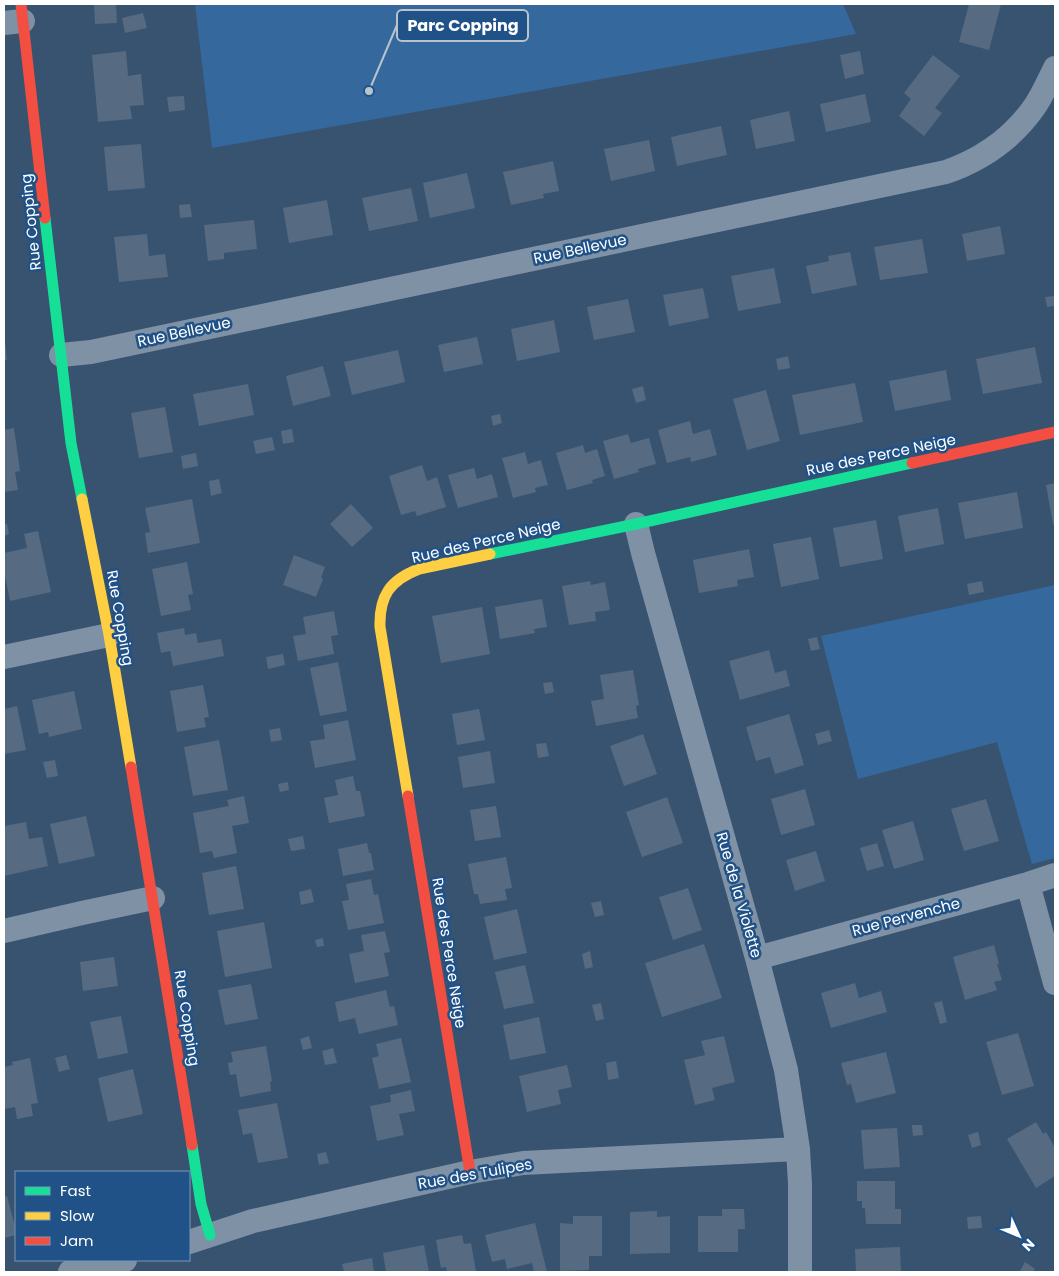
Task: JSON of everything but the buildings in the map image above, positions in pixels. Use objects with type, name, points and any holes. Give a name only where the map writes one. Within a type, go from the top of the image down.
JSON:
[{"type":"street","name":"Rue Copping","points":[[16,16],[74,459],[109,635],[153,898],[201,1204],[199,1238]]},
{"type":"street","name":"Rue Bellevue","points":[[61,355],[92,352],[946,172],[959,168],[985,154],[1013,132],[1036,104],[1055,68]]},
{"type":"street","name":"Rue des Perce Neige","points":[[470,1172],[380,626],[379,618],[382,601],[386,594],[397,581],[419,569],[636,524],[1055,432]]},
{"type":"street","name":"Rue de la Violette","points":[[636,524],[757,958],[786,1070],[798,1149],[800,1272]]},
{"type":"street","points":[[4,657],[109,635]]},
{"type":"street","name":"Rue Pervenche","points":[[757,958],[1055,875]]},
{"type":"street","points":[[1028,884],[1055,983]]},
{"type":"street","points":[[4,931],[153,898]]},
{"type":"street","name":"Rue des Tulipes","points":[[199,1238],[253,1222],[470,1172],[523,1164],[798,1149]]},
{"type":"street","points":[[70,1272],[120,1261]]},
{"type":"shaded area","points":[[195,4],[843,4],[856,34],[212,148]]},
{"type":"shaded area","points":[[1055,585],[1055,858],[1032,864],[997,742],[858,779],[821,636]]},
{"type":"traffic: fast","points":[[45,218],[71,443],[82,499]]},
{"type":"traffic: fast","points":[[490,554],[912,463]]},
{"type":"traffic: fast","points":[[192,1145],[201,1204],[210,1235]]},
{"type":"traffic: slow","points":[[82,499],[109,635],[131,767]]},
{"type":"traffic: slow","points":[[408,796],[380,627],[380,616],[384,598],[388,590],[409,573],[419,569],[490,554]]},
{"type":"traffic: jam","points":[[21,4],[45,218]]},
{"type":"traffic: jam","points":[[912,463],[1055,432]]},
{"type":"traffic: jam","points":[[131,767],[192,1145]]},
{"type":"traffic: jam","points":[[408,796],[470,1172]]},
{"type":"place","name":"Parc Copping","points":[[369,91]]}]
